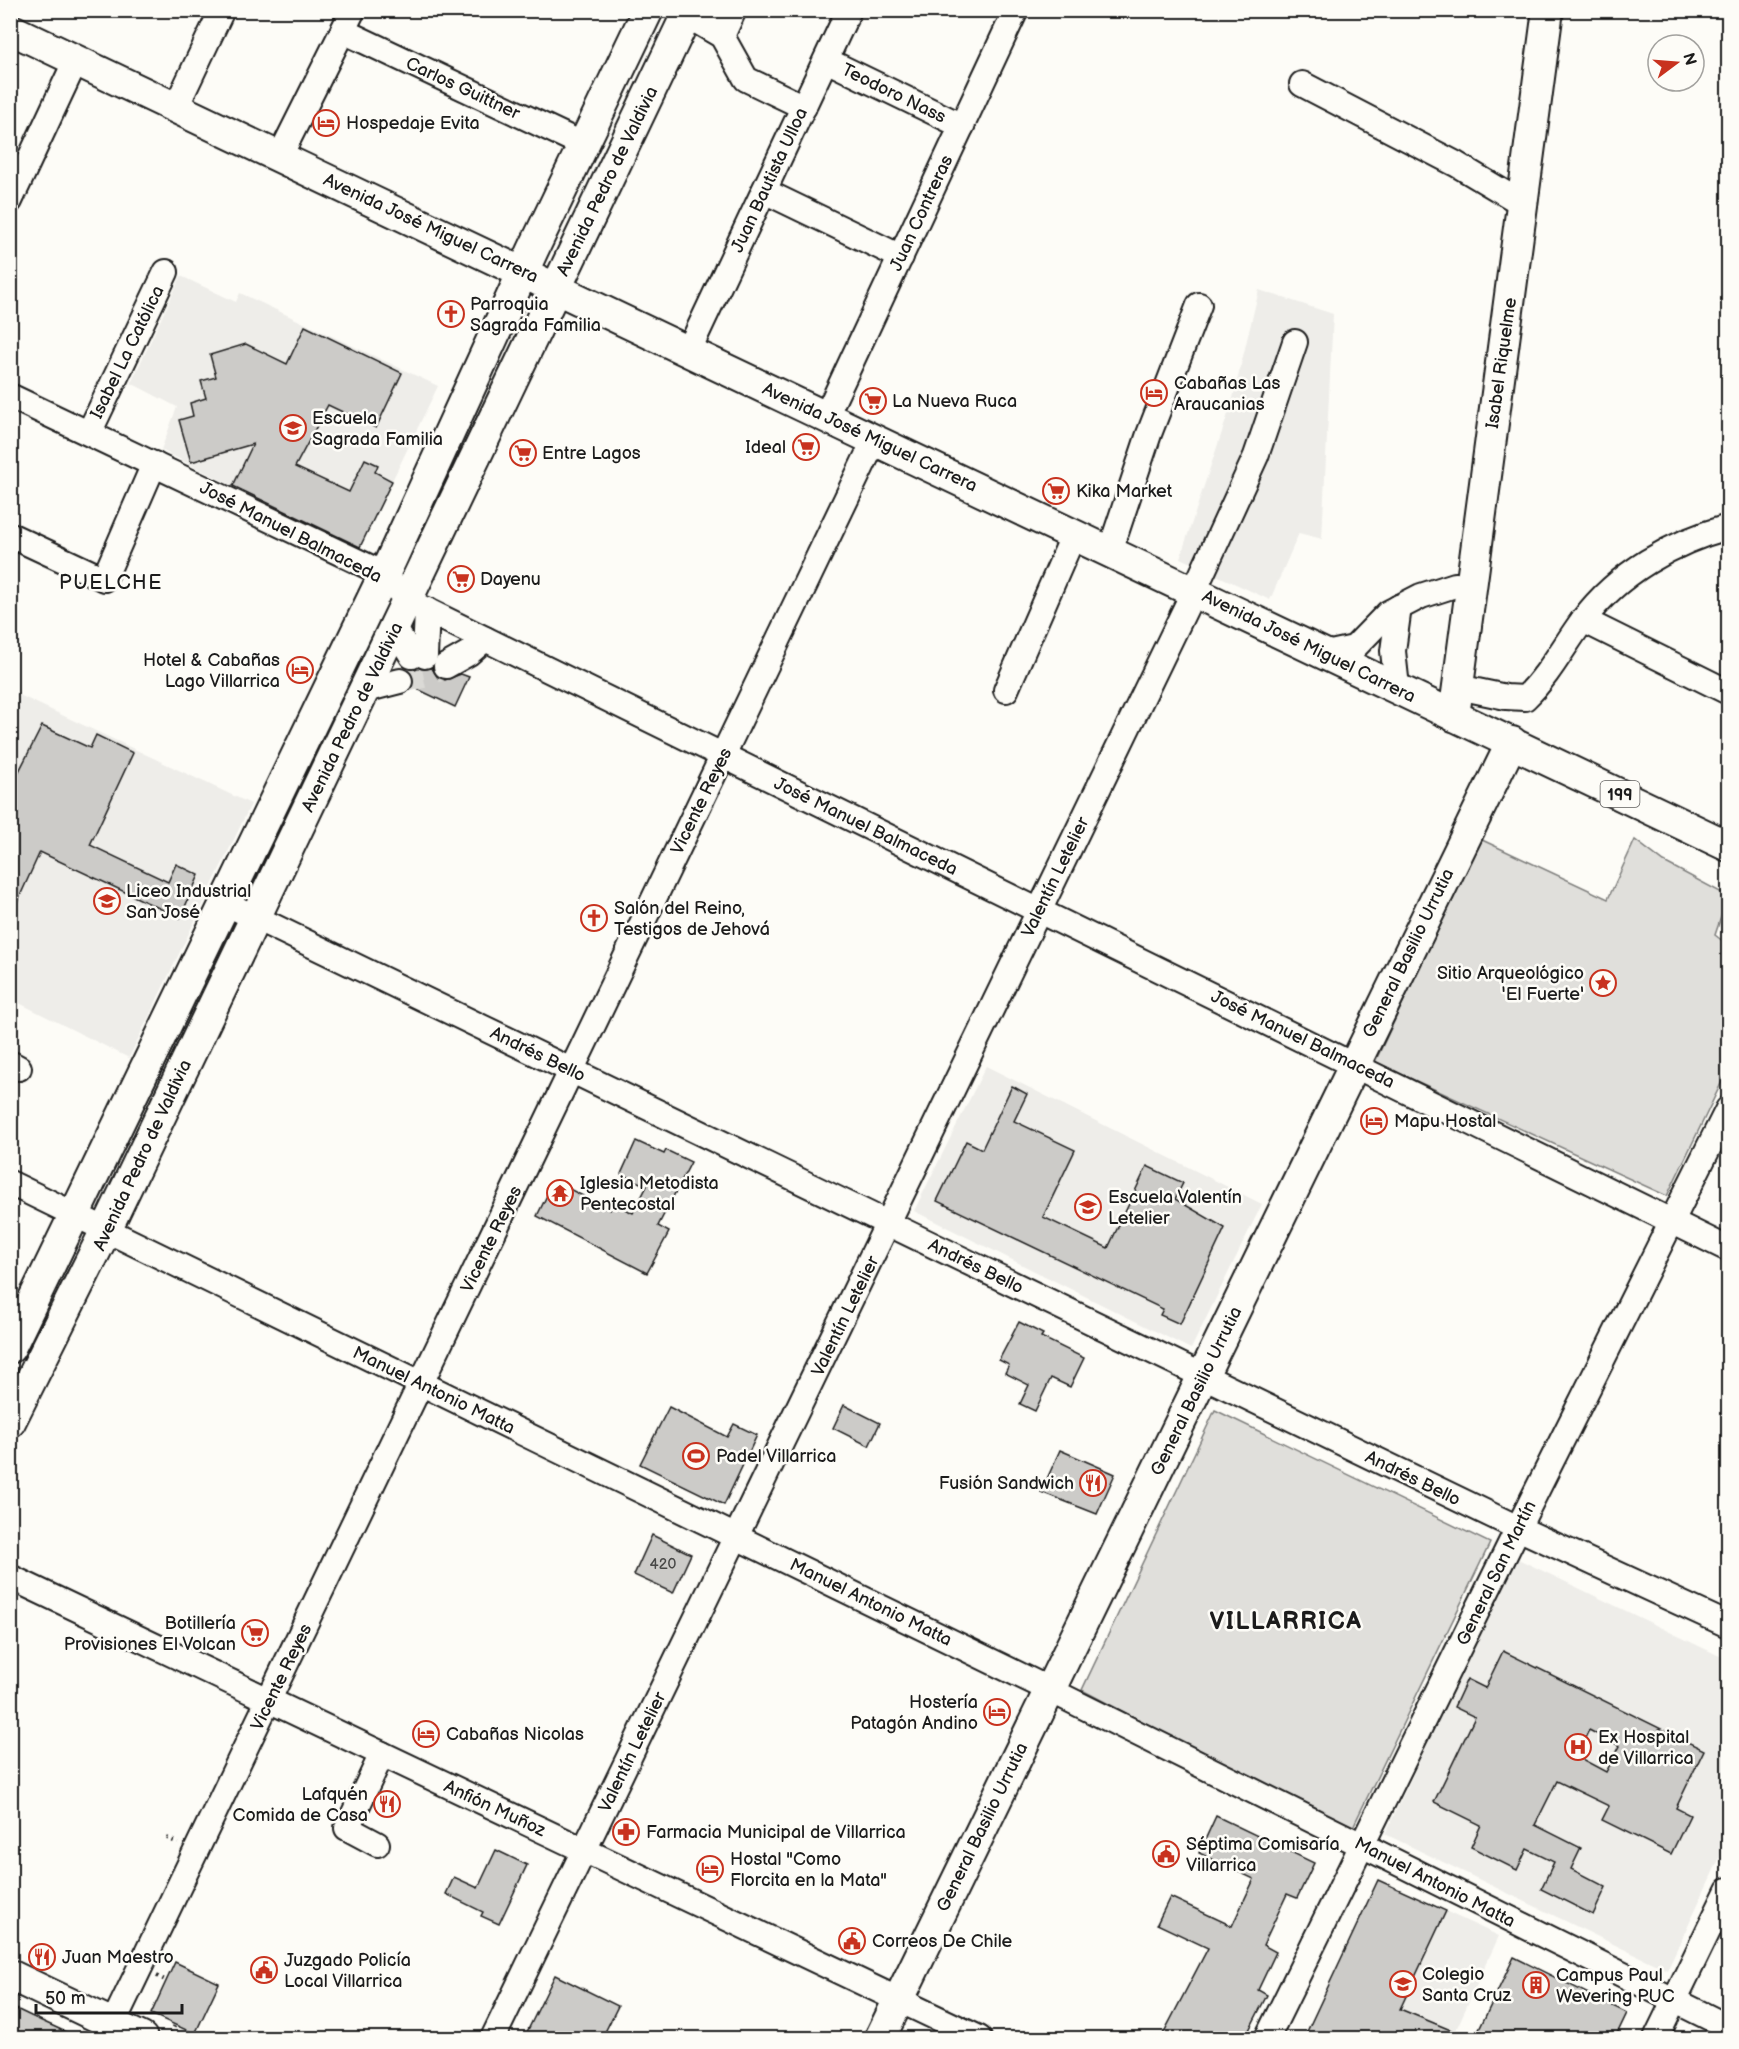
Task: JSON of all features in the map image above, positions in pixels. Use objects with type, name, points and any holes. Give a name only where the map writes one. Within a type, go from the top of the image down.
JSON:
[{"type":"main road","name":"Avenida Pedro de Valdivia","points":[[10,1348],[225,903],[648,10]]},
{"type":"main road","name":"Isabel Riquelme","points":[[1456,701],[1548,10]]},
{"type":"main road","name":"Avenida Pedro de Valdivia","points":[[10,1422],[106,1230],[394,628],[417,605],[556,287],[688,13]]},
{"type":"main road","name":"Avenida José Miguel Carrera","points":[[10,29],[1397,687],[1456,701],[1512,742],[1728,846]]},
{"type":"main road","name":"General Basilio Urrutia","points":[[880,2038],[1512,742]]},
{"type":"main road","points":[[10,1975],[110,2032],[142,2038]]},
{"type":"street","points":[[176,107],[222,10]]},
{"type":"street","points":[[722,36],[734,10]]},
{"type":"street","name":"Juan Bautista Ulloa","points":[[689,350],[849,10]]},
{"type":"street","name":"Juan Contreras","points":[[826,416],[1017,10]]},
{"type":"street","points":[[688,13],[722,36],[746,79],[804,107]]},
{"type":"street","points":[[280,156],[348,21]]},
{"type":"street","name":"Carlos Guittner","points":[[348,21],[584,145]]},
{"type":"street","points":[[11,197],[76,60]]},
{"type":"street","name":"Teodoro Nass","points":[[826,60],[962,126]]},
{"type":"street","points":[[1302,84],[1456,164],[1523,204]]},
{"type":"street","points":[[764,191],[901,257]]},
{"type":"street","name":"Isabel La Católica","points":[[89,433],[166,272]]},
{"type":"street","points":[[1110,551],[1149,434],[1199,305]]},
{"type":"street","name":"Valentín Letelier","points":[[493,2038],[890,1224],[1194,591],[1256,456],[1295,342]]},
{"type":"street","name":"José Manuel Balmaceda","points":[[10,396],[382,573],[417,605],[1728,1249]]},
{"type":"street","name":"Vicente Reyes","points":[[110,2032],[875,439]]},
{"type":"street","points":[[10,535],[104,579],[154,464]]},
{"type":"street","points":[[1456,701],[1506,697],[1525,698],[1543,681],[1583,620],[1601,599],[1643,564],[1690,539],[1728,527]]},
{"type":"street","points":[[1006,690],[1074,534]]},
{"type":"street","points":[[1326,654],[1354,648],[1378,621],[1399,607],[1438,589],[1455,585],[1471,587]]},
{"type":"street","points":[[417,605],[428,660]]},
{"type":"street","points":[[1397,687],[1393,651],[1399,607]]},
{"type":"street","points":[[1583,620],[1728,692]]},
{"type":"street","points":[[394,628],[428,660]]},
{"type":"street","points":[[428,660],[469,653],[485,639]]},
{"type":"street","points":[[365,690],[400,681]]},
{"type":"street","name":"Andrés Bello","points":[[225,903],[1518,1528],[1728,1625]]},
{"type":"street","name":"General San Martín","points":[[1267,2038],[1518,1528],[1728,1109]]},
{"type":"street","name":"Manuel Antonio Matta","points":[[10,1183],[738,1537],[1728,2026]]},
{"type":"street","name":"Anfión Muñoz","points":[[10,1577],[979,2038]]},
{"type":"street","points":[[376,1844],[347,1828],[382,1754]]},
{"type":"street","points":[[1656,2038],[1728,1890]]},
{"type":"path","points":[[168,2038],[175,2025]]},
{"type":"shaded area","name":"Escuela Sagrada Familia","points":[[181,276],[236,302],[240,293],[438,386],[359,549],[161,450],[177,407],[131,383]]},
{"type":"shaded area","points":[[1259,290],[1333,314],[1322,539],[1299,533],[1270,600],[1180,558],[1232,402]]},
{"type":"shaded area","name":"Liceo Industrial San José","points":[[15,693],[251,804],[129,1058],[11,999],[10,703]]},
{"type":"shaded area","points":[[1480,839],[1608,899],[1635,840],[1664,862],[1728,896],[1715,935],[1728,945],[1728,1069],[1667,1196],[1375,1062]]},
{"type":"shaded area","name":"Escuela Valentín Letelier","points":[[986,1066],[1262,1204],[1191,1349],[914,1211]]},
{"type":"shaded area","points":[[1215,1410],[1490,1543],[1351,1831],[1082,1690]]},
{"type":"shaded area","name":"Ex Hospital de Villarrica","points":[[1516,1558],[1728,1660],[1728,1840],[1667,1970],[1385,1834]]},
{"type":"shaded area","name":"Colegio Santa Cruz","points":[[1378,1880],[1499,1936],[1455,2032],[1469,2038],[1304,2038]]},
{"type":"building","points":[[305,326],[402,373],[376,428],[328,405],[295,467],[349,492],[365,459],[378,465],[375,472],[392,481],[360,547],[233,486],[253,444],[191,462],[179,420],[193,416],[190,403],[206,398],[201,381],[216,377],[210,355],[246,344],[287,364]]},
{"type":"building","points":[[432,668],[438,678],[445,680],[461,674],[469,677],[455,707],[413,687],[414,677],[407,669]]},
{"type":"building","points":[[42,726],[90,748],[96,735],[133,753],[90,845],[168,882],[176,864],[199,875],[180,918],[40,852],[10,918],[10,789]]},
{"type":"building","points":[[1012,1086],[1027,1094],[1014,1121],[1075,1150],[1043,1217],[1108,1248],[1147,1166],[1183,1183],[1175,1199],[1225,1228],[1180,1324],[1160,1315],[1163,1309],[937,1201],[966,1141],[982,1149]]},
{"type":"building","points":[[636,1141],[664,1154],[666,1150],[691,1162],[658,1226],[669,1232],[647,1273],[537,1216],[554,1181],[610,1210],[613,1203],[633,1213],[647,1186],[621,1174]]},
{"type":"building","points":[[1019,1322],[1043,1334],[1041,1337],[1084,1358],[1070,1387],[1051,1378],[1035,1411],[1020,1404],[1029,1385],[1005,1373],[1009,1365],[999,1360]]},
{"type":"building","points":[[844,1405],[880,1423],[869,1446],[833,1428]]},
{"type":"building","name":"Padel Villarrica","points":[[669,1407],[727,1437],[734,1424],[757,1435],[724,1505],[640,1464]]},
{"type":"building","name":"Fusión Sandwich","points":[[1060,1450],[1115,1474],[1097,1514],[1041,1492]]},
{"type":"building","points":[[652,1535],[691,1554],[673,1593],[634,1575]]},
{"type":"building","points":[[1503,1651],[1704,1750],[1676,1808],[1690,1815],[1671,1854],[1602,1820],[1609,1806],[1557,1781],[1535,1825],[1581,1848],[1571,1869],[1606,1887],[1593,1915],[1541,1889],[1554,1862],[1527,1849],[1517,1870],[1471,1847],[1481,1825],[1434,1802],[1475,1717],[1454,1707],[1467,1679],[1485,1688]],"holes":[[[1589,1730],[1620,1746],[1606,1772],[1576,1756]]]},
{"type":"building","points":[[1216,1816],[1314,1863],[1297,1898],[1287,1894],[1263,1945],[1276,1952],[1258,1990],[1267,1995],[1245,2038],[1161,2038],[1208,1948],[1157,1924],[1170,1897],[1232,1926],[1254,1879],[1199,1853]]},
{"type":"building","points":[[496,1850],[527,1865],[499,1924],[481,1916],[483,1912],[446,1894],[454,1877],[478,1888]]},
{"type":"building","name":"Colegio Santa Cruz","points":[[1378,1880],[1446,1911],[1400,2009],[1470,2038],[1304,2038]]},
{"type":"building","name":"Campus Paul Wevering PUC","points":[[1514,1957],[1627,2013],[1615,2038],[1475,2038]]},
{"type":"building","points":[[175,1962],[219,1983],[195,2034],[151,2014]]},
{"type":"building","points":[[555,1975],[618,2006],[602,2038],[524,2038]]},
{"type":"building","points":[[10,2006],[31,2016],[79,2038],[10,2038]]},
{"type":"tunnel","points":[[400,681],[424,676],[446,666]]},
{"type":"place","name":"Hospedaje Evita","points":[[326,123]]},
{"type":"place","name":"Parroquia Sagrada Familia","points":[[451,314]]},
{"type":"place","name":"Cabañas Las Araucanias","points":[[1154,393]]},
{"type":"place","name":"La Nueva Ruca","points":[[873,401]]},
{"type":"place","name":"Escuela Sagrada Familia","points":[[293,428]]},
{"type":"place","name":"Ideal","points":[[806,447]]},
{"type":"place","name":"Entre Lagos","points":[[523,453]]},
{"type":"place","name":"Kika Market","points":[[1056,491]]},
{"type":"place","name":"Dayenu","points":[[461,579]]},
{"type":"place","name":"Hotel & Cabañas Lago Villarrica","points":[[300,670]]},
{"type":"place","name":"Liceo Industrial San José","points":[[107,901]]},
{"type":"place","name":"Salón del Reino, Testigos de Jehová","points":[[594,918]]},
{"type":"place","name":"Sitio Arqueológico 'El Fuerte'","points":[[1603,983]]},
{"type":"place","name":"Mapu Hostal","points":[[1374,1121]]},
{"type":"place","name":"Iglesia Metodista Pentecostal","points":[[560,1193]]},
{"type":"place","name":"Escuela Valentín Letelier","points":[[1088,1207]]},
{"type":"place","name":"Padel Villarrica","points":[[696,1456]]},
{"type":"place","name":"Fusión Sandwich","points":[[1093,1483]]},
{"type":"place","name":"Botillería Provisiones El Volcan","points":[[255,1633]]},
{"type":"place","name":"Hostería Patagón Andino","points":[[997,1712]]},
{"type":"place","name":"Cabañas Nicolas","points":[[426,1734]]},
{"type":"place","name":"Ex Hospital de Villarrica","points":[[1578,1747]]},
{"type":"place","name":"Lafquén Comida de Casa","points":[[387,1804]]},
{"type":"place","name":"Farmacia Municipal de Villarrica","points":[[626,1832]]},
{"type":"place","name":"Séptima Comisaría Villarrica","points":[[1166,1854]]},
{"type":"place","name":"Hostal \"Como Florcita en la Mata\"","points":[[710,1869]]},
{"type":"place","name":"Correos De Chile","points":[[852,1941]]},
{"type":"place","name":"Juan Maestro","points":[[42,1957]]},
{"type":"place","name":"Juzgado Policía Local Villarrica","points":[[264,1970]]},
{"type":"place","name":"Colegio Santa Cruz","points":[[1403,1984]]},
{"type":"place","name":"Campus Paul Wevering PUC","points":[[1536,1985]]},
{"type":"district","name":"PUELCHE","points":[[111,582]]},
{"type":"district","name":"VILLARRICA","points":[[1286,1621]]}]
